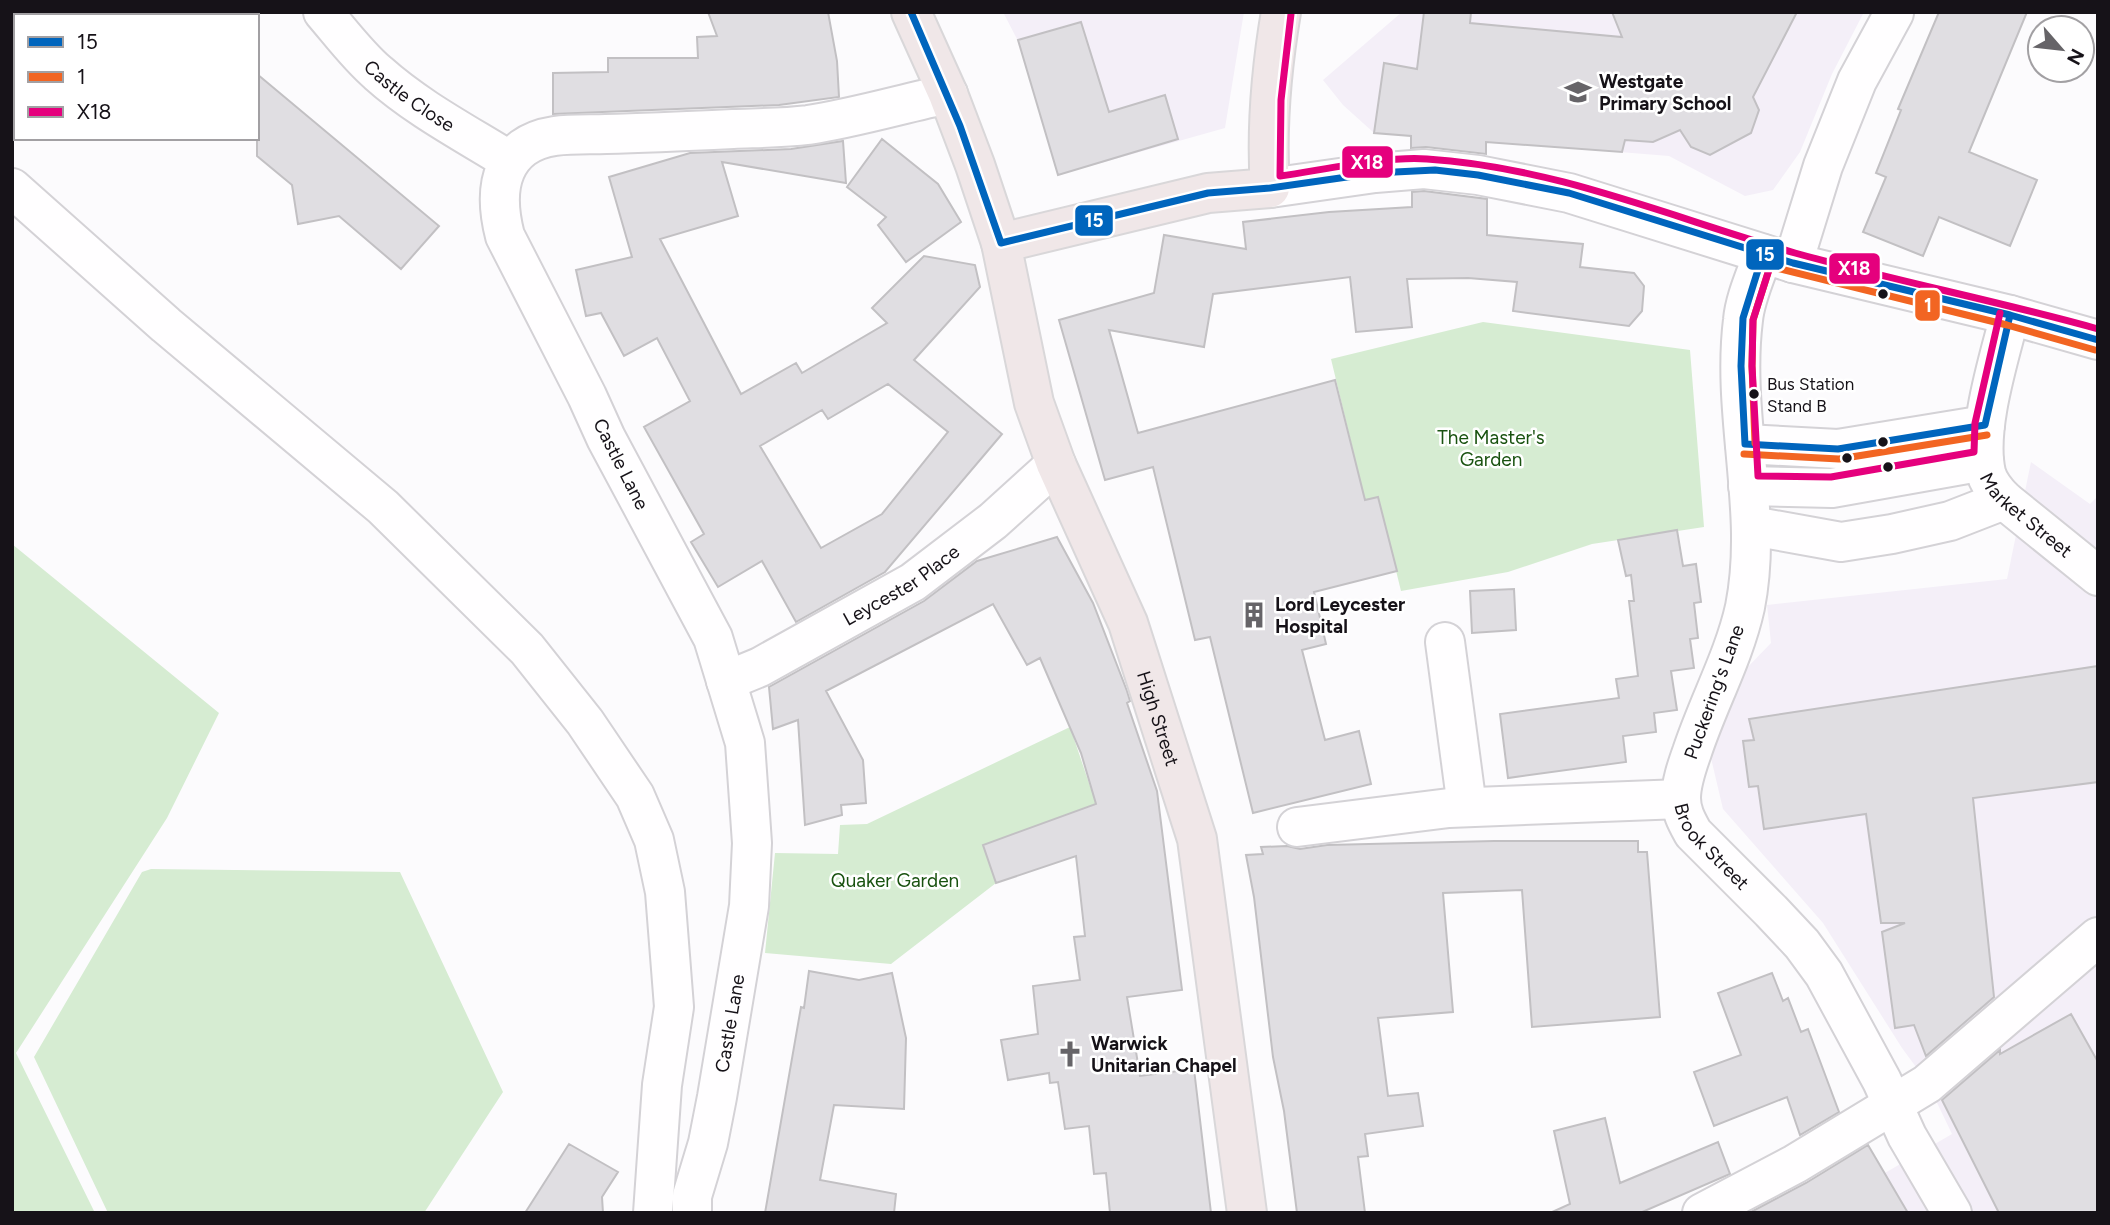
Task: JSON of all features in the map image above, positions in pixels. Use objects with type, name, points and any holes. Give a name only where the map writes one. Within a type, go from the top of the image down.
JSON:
[{"type":"main road","name":"High Street","points":[[911,12],[948,94],[1000,243],[1034,403],[1056,464],[1128,623],[1197,839],[1247,1213]]},
{"type":"main road","points":[[1000,243],[1208,193],[1270,188],[1268,146],[1272,62],[1281,12]]},
{"type":"street","name":"Castle Close","points":[[323,12],[375,71],[391,84],[510,161]]},
{"type":"street","name":"Puckering's Lane","points":[[1681,799],[1685,772],[1700,726],[1734,648],[1745,608],[1751,568],[1752,526],[1741,366],[1743,318],[1778,258],[1823,166],[1857,82],[1894,13]]},
{"type":"street","points":[[510,161],[524,147],[541,139],[567,135],[797,126],[861,116],[948,94]]},
{"type":"street","name":"Castle Lane","points":[[510,161],[503,176],[499,197],[505,236],[606,438],[713,638],[745,743],[752,843],[750,892],[718,1097],[692,1196],[692,1213]]},
{"type":"street","points":[[1270,188],[1424,169],[1478,175],[1569,193],[1778,258],[2010,315],[2098,340]]},
{"type":"street","points":[[12,188],[166,325],[383,507],[527,649],[585,722],[635,796],[654,840],[665,892],[674,1007],[663,1085],[653,1213]]},
{"type":"street","points":[[1984,443],[2010,315]]},
{"type":"street","points":[[1745,443],[1838,449],[1984,443]]},
{"type":"street","points":[[1748,486],[1832,488],[1984,443]]},
{"type":"street","name":"Market Street","points":[[1984,443],[1990,484],[2004,500],[2098,576]]},
{"type":"street","name":"Leycester Place","points":[[726,681],[760,667],[913,582],[993,522],[1056,464]]},
{"type":"street","points":[[1752,526],[1841,542],[1950,521],[2004,500]]},
{"type":"street","points":[[1445,642],[1467,807]]},
{"type":"street","name":"Brook Street","points":[[1297,827],[1449,808],[1681,799],[1684,817],[1693,833],[1779,920],[1825,974],[1882,1081],[1892,1107],[1952,1213]]},
{"type":"street","points":[[1702,1213],[1795,1164],[1927,1084],[2098,937]]},
{"type":"shaded area","points":[[1003,12],[1244,12],[1225,128],[1058,175],[1018,41]]},
{"type":"shaded area","name":"Westgate Primary School","points":[[1402,12],[1864,12],[1832,74],[1800,152],[1773,190],[1745,196],[1669,156],[1373,132],[1343,105],[1323,80]]},
{"type":"shaded area","points":[[2031,462],[2090,504],[2098,496],[2098,1213],[1816,1213],[1952,1134],[1927,1082],[1902,1048],[1823,923],[1723,809],[1711,758],[1742,673],[1771,643],[1767,605],[2007,579]]},
{"type":"green space","name":"The Master's Garden","points":[[1483,322],[1690,350],[1704,527],[1592,544],[1508,572],[1401,591],[1378,497],[1365,500],[1331,359]]},
{"type":"green space","points":[[12,544],[219,713],[167,818],[16,1053],[95,1213],[12,1213]]},
{"type":"green space","name":"Quaker Garden","points":[[1070,727],[1091,789],[1111,798],[983,845],[996,883],[891,964],[765,953],[775,853],[838,854],[840,825],[867,824]]},
{"type":"green space","points":[[151,869],[400,872],[503,1092],[424,1213],[108,1213],[34,1057],[142,872]]},
{"type":"building","points":[[708,12],[828,12],[837,61],[839,97],[779,105],[553,114],[553,73],[608,72],[608,58],[698,58],[697,37],[717,36]]},
{"type":"building","name":"Westgate Primary School","points":[[1424,12],[1471,12],[1470,23],[1622,37],[1612,12],[1797,12],[1753,97],[1759,110],[1751,133],[1710,155],[1691,147],[1680,130],[1653,142],[1625,140],[1622,152],[1486,142],[1486,154],[1426,147],[1411,148],[1411,136],[1374,133],[1384,63],[1417,69]]},
{"type":"building","points":[[1939,12],[2027,12],[1969,152],[2037,180],[2010,246],[1939,217],[1923,256],[1863,232],[1886,177],[1876,173],[1901,110],[1898,109]]},
{"type":"building","points":[[1081,22],[1109,112],[1165,95],[1178,139],[1058,175],[1018,40]]},
{"type":"building","points":[[259,76],[439,226],[401,269],[339,216],[298,224],[292,185],[257,156]]},
{"type":"building","points":[[882,139],[938,184],[961,222],[906,262],[878,225],[886,217],[847,187]]},
{"type":"building","points":[[843,141],[846,183],[722,162],[738,216],[660,239],[741,394],[796,363],[802,373],[887,323],[872,308],[924,256],[975,265],[980,287],[914,360],[1002,434],[885,572],[796,622],[762,561],[718,587],[691,542],[704,534],[644,427],[690,401],[657,338],[624,356],[601,313],[586,316],[576,270],[632,257],[609,177],[690,153],[791,149]],"holes":[[[888,384],[948,432],[882,514],[821,548],[760,446],[822,410],[828,419]]]},
{"type":"building","points":[[1424,191],[1487,199],[1487,235],[1583,244],[1580,267],[1634,273],[1644,286],[1642,311],[1629,326],[1513,311],[1517,282],[1468,278],[1407,279],[1412,327],[1356,332],[1350,277],[1213,294],[1204,347],[1109,330],[1138,433],[1335,380],[1365,500],[1378,497],[1397,571],[1314,592],[1326,644],[1302,650],[1325,740],[1359,731],[1371,784],[1253,813],[1210,637],[1195,640],[1153,467],[1105,480],[1059,320],[1154,293],[1164,235],[1246,249],[1243,222],[1329,212],[1412,207],[1412,192]]},
{"type":"building","points":[[1677,530],[1683,566],[1696,564],[1701,602],[1694,603],[1698,638],[1690,639],[1694,668],[1671,671],[1677,710],[1654,713],[1656,732],[1623,736],[1626,762],[1508,778],[1500,714],[1619,698],[1616,679],[1638,676],[1629,601],[1634,601],[1631,575],[1626,576],[1618,540]]},
{"type":"building","points":[[1057,537],[1093,603],[1127,691],[1130,701],[1127,703],[1157,791],[1182,990],[1127,997],[1140,1076],[1194,1069],[1211,1213],[1110,1213],[1106,1173],[1094,1174],[1089,1126],[1065,1129],[1058,1082],[1050,1083],[1049,1073],[1008,1080],[1001,1040],[1038,1034],[1033,986],[1080,980],[1074,937],[1085,936],[1076,856],[996,883],[983,845],[1096,804],[1081,753],[1040,658],[1027,665],[993,604],[826,691],[863,760],[866,803],[841,805],[842,815],[805,825],[798,720],[773,729],[769,687],[924,601],[977,561]]},
{"type":"building","points":[[1514,589],[1516,630],[1472,633],[1470,591]]},
{"type":"building","points":[[2098,666],[2098,782],[1973,798],[1994,997],[1926,1056],[1914,1025],[1895,1028],[1882,932],[1905,923],[1881,923],[1866,814],[1764,829],[1758,786],[1749,787],[1743,741],[1754,740],[1749,719]]},
{"type":"building","points":[[1638,841],[1638,852],[1647,852],[1660,1017],[1532,1027],[1522,890],[1443,893],[1453,1012],[1378,1018],[1388,1096],[1418,1093],[1423,1126],[1365,1134],[1368,1156],[1358,1157],[1365,1213],[1297,1213],[1246,855],[1263,854],[1261,847],[1287,846],[1300,849],[1327,845]]},
{"type":"building","points":[[809,971],[859,980],[892,973],[906,1038],[904,1109],[834,1105],[820,1180],[896,1194],[894,1213],[765,1213]]},
{"type":"building","points":[[1772,973],[1783,1001],[1788,998],[1801,1032],[1808,1029],[1839,1112],[1800,1135],[1787,1097],[1714,1126],[1694,1072],[1741,1055],[1718,993]]},
{"type":"building","points":[[2071,1014],[2098,1062],[2098,1213],[1999,1213],[1942,1100],[2000,1050],[2000,1054]]},
{"type":"building","points":[[1605,1118],[1620,1183],[1718,1142],[1730,1174],[1640,1213],[1550,1213],[1570,1204],[1554,1131]]},
{"type":"building","points":[[569,1144],[618,1172],[602,1197],[603,1213],[525,1213]]},
{"type":"building","points":[[1868,1145],[1908,1213],[1749,1213],[1806,1183]]},
{"type":"transit line","name":"15","points":[[911,12],[960,126],[1001,243],[1208,193],[1270,188],[1375,173],[1435,170],[1478,175],[1569,193],[1793,263],[2010,315],[2098,340]]},
{"type":"transit line","name":"X18","points":[[1291,14],[1281,100],[1280,176],[1373,161],[1410,159],[1475,164],[1521,172],[1613,196],[1795,253],[2098,329]]},
{"type":"transit line","name":"15","points":[[1763,254],[1743,318],[1741,366],[1745,444],[1838,449],[1985,425],[2010,315]]},
{"type":"transit line","name":"1","points":[[1755,443],[1753,320],[1773,257]]},
{"type":"transit line","name":"X18","points":[[1773,257],[1753,320],[1752,366],[1758,476],[1831,477],[1974,452],[1975,423],[2000,313]]},
{"type":"transit line","name":"1","points":[[1760,264],[2007,325],[2095,350]]},
{"type":"transit line","name":"1","points":[[1744,454],[1839,459],[1987,435]]},
{"type":"place","name":"Westgate Primary School","points":[[1578,92]]},
{"type":"place","name":"Bus Station Stand B","points":[[1754,394]]},
{"type":"place","name":"Lord Leycester Hospital","points":[[1254,615]]},
{"type":"place","name":"Warwick Unitarian Chapel","points":[[1070,1054]]}]
